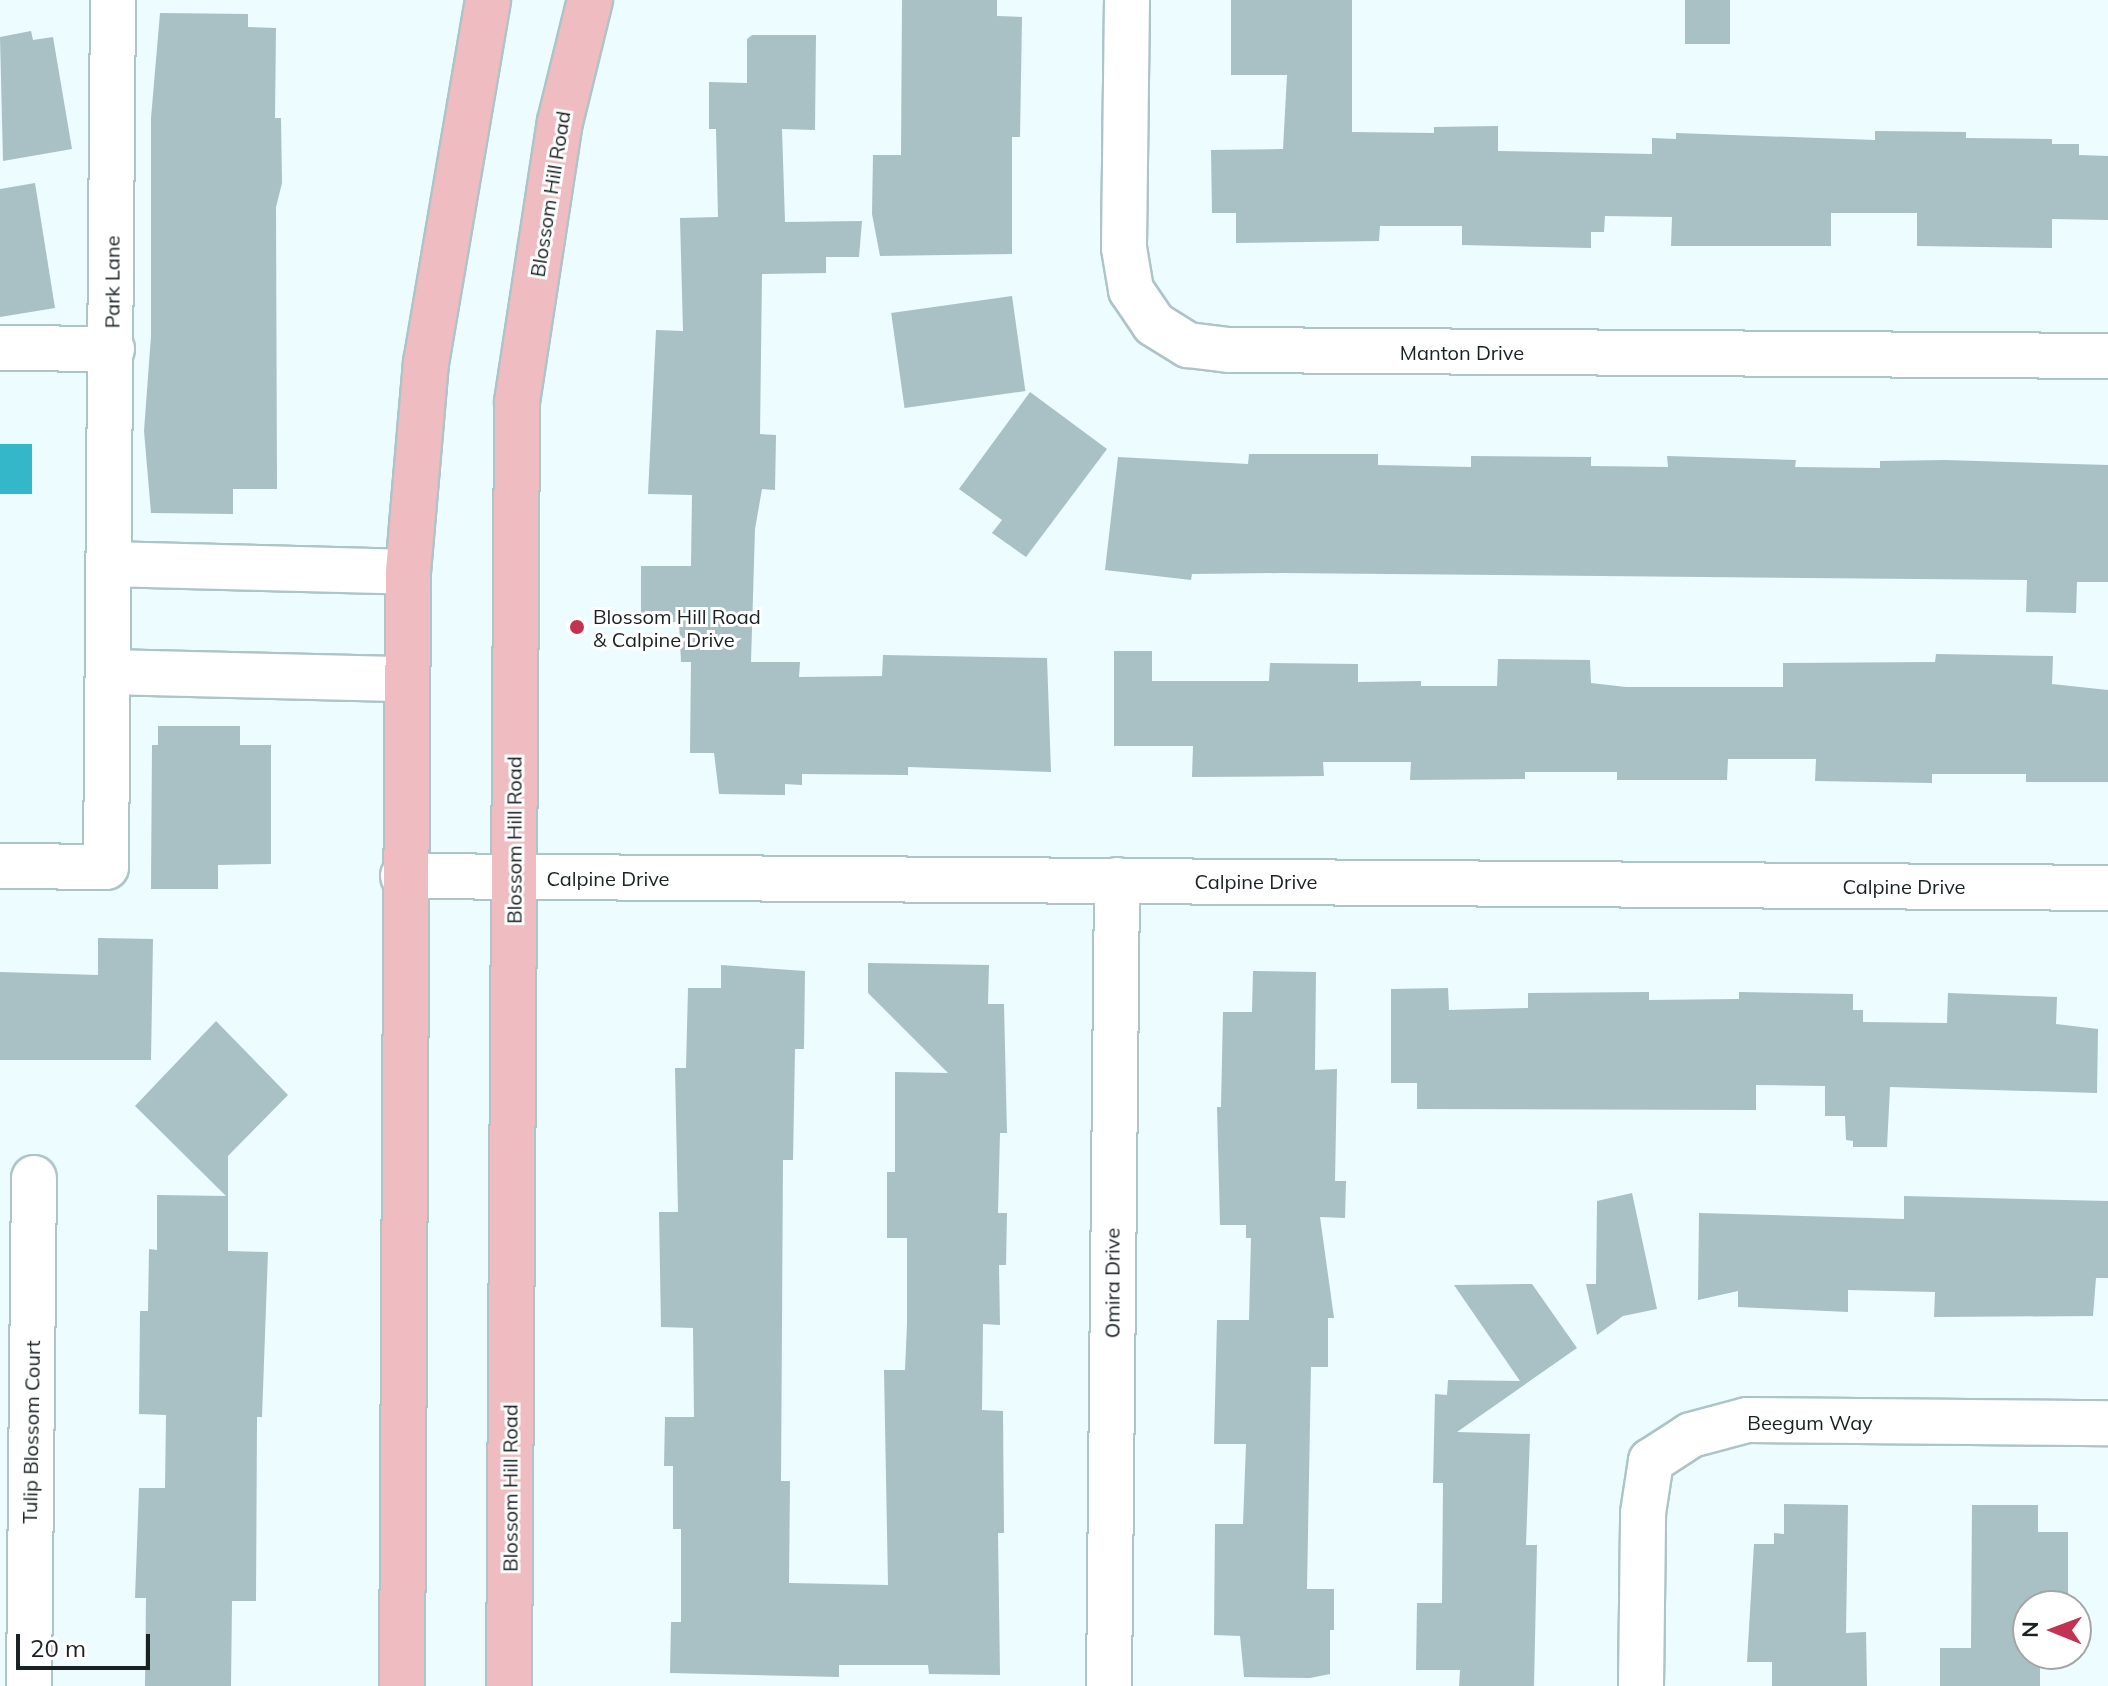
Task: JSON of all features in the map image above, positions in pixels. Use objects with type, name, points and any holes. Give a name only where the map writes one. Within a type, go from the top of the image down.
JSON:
[{"type":"main road","points":[[402,1686],[403,876],[408,572],[426,363],[488,0]]},
{"type":"main road","name":"Blossom Hill Road","points":[[509,1686],[517,402],[560,122],[590,0]]},
{"type":"street","points":[[103,0],[113,0]]},
{"type":"street","name":"Park Lane","points":[[0,866],[106,867],[113,0]]},
{"type":"street","name":"Manton Drive","points":[[1127,0],[1124,248],[1131,290],[1154,324],[1188,345],[1245,350],[2108,356]]},
{"type":"street","points":[[0,348],[112,349]]},
{"type":"street","points":[[110,564],[408,572]]},
{"type":"street","points":[[109,672],[406,679]]},
{"type":"street","name":"Calpine Drive","points":[[403,876],[2108,888]]},
{"type":"street","name":"Omira Drive","points":[[1109,1686],[1117,880]]},
{"type":"street","name":"Tulip Blossom Court","points":[[29,1686],[34,1178]]},
{"type":"street","name":"Beegum Way","points":[[1641,1686],[1643,1513],[1651,1461],[1691,1435],[1747,1420],[2108,1423]]},
{"type":"water","points":[[0,444],[32,444],[32,494],[0,494]]},
{"type":"building","points":[[902,0],[997,0],[997,16],[1022,17],[1020,137],[1012,137],[1012,254],[880,256],[872,214],[873,155],[901,155]]},
{"type":"building","points":[[1231,0],[1352,0],[1352,132],[1434,133],[1434,127],[1498,126],[1498,151],[1652,154],[1652,138],[1676,139],[1676,133],[1875,140],[1875,131],[1966,132],[1966,138],[2052,139],[2052,144],[2079,144],[2079,155],[2108,156],[2108,220],[2052,219],[2052,248],[1917,246],[1917,213],[1831,213],[1831,246],[1671,246],[1672,217],[1605,216],[1604,232],[1591,232],[1591,248],[1462,245],[1462,226],[1380,226],[1379,241],[1236,243],[1236,213],[1212,213],[1211,150],[1283,149],[1287,75],[1231,75]]},
{"type":"building","points":[[1685,0],[1730,0],[1730,44],[1685,44]]},
{"type":"building","points":[[160,13],[248,14],[248,27],[276,28],[275,118],[281,118],[282,183],[276,207],[277,489],[233,489],[233,514],[151,513],[144,431],[151,336],[151,118]]},
{"type":"building","points":[[31,31],[33,40],[53,37],[72,149],[3,161],[0,37]]},
{"type":"building","points":[[752,35],[816,35],[815,130],[782,129],[785,222],[862,221],[859,257],[826,257],[826,273],[762,274],[760,434],[776,435],[775,490],[762,489],[755,529],[751,662],[800,662],[799,677],[882,676],[883,655],[1047,658],[1051,772],[908,767],[908,775],[802,774],[802,785],[785,784],[785,795],[719,794],[714,753],[690,753],[691,662],[681,662],[679,622],[641,622],[641,566],[691,566],[692,495],[648,494],[656,330],[683,331],[680,218],[718,217],[716,129],[709,129],[709,82],[747,83],[747,39]]},
{"type":"building","points":[[35,183],[55,308],[0,317],[0,189]]},
{"type":"building","points":[[1012,296],[1025,391],[905,408],[891,313]]},
{"type":"building","points":[[1030,392],[1107,449],[1026,557],[992,533],[1002,520],[959,489]]},
{"type":"building","points":[[1249,454],[1378,454],[1378,465],[1471,467],[1471,456],[1591,457],[1591,466],[1668,467],[1667,456],[1796,460],[1795,467],[1880,468],[1880,461],[1945,460],[2108,465],[2108,582],[2077,582],[2076,613],[2026,612],[2027,580],[1283,573],[1192,574],[1191,580],[1105,570],[1118,457],[1248,464]]},
{"type":"building","points":[[1114,651],[1152,651],[1152,681],[1269,681],[1270,663],[1358,664],[1358,682],[1421,681],[1421,686],[1497,686],[1498,659],[1590,660],[1591,683],[1626,687],[1783,687],[1783,663],[1935,662],[1936,654],[2053,656],[2052,684],[2108,690],[2108,782],[2026,782],[2026,774],[1932,774],[1932,783],[1815,781],[1816,759],[1728,759],[1727,780],[1617,780],[1617,772],[1525,772],[1525,779],[1410,780],[1411,762],[1323,762],[1324,776],[1192,777],[1193,746],[1114,746]]},
{"type":"building","points":[[158,726],[240,726],[240,745],[271,745],[271,864],[218,865],[218,889],[151,889],[152,745],[158,745]]},
{"type":"building","points":[[98,938],[153,939],[151,1060],[0,1060],[0,972],[98,975]]},
{"type":"building","points":[[868,963],[989,965],[988,1004],[1004,1004],[1007,1133],[1000,1133],[998,1213],[1007,1213],[1006,1265],[999,1265],[1000,1325],[983,1324],[982,1410],[1003,1411],[1004,1533],[998,1533],[1000,1675],[929,1674],[928,1665],[839,1665],[839,1677],[670,1673],[671,1622],[681,1622],[681,1529],[673,1529],[673,1466],[664,1466],[665,1417],[694,1417],[693,1328],[661,1327],[659,1212],[678,1212],[675,1068],[686,1068],[688,988],[721,988],[721,965],[805,971],[804,1049],[795,1049],[793,1160],[783,1160],[781,1481],[790,1481],[789,1583],[888,1585],[884,1370],[905,1370],[907,1324],[907,1238],[887,1238],[887,1172],[895,1172],[895,1072],[948,1073],[868,993]]},
{"type":"building","points":[[1253,971],[1316,972],[1315,1070],[1337,1069],[1335,1181],[1346,1181],[1345,1218],[1320,1217],[1334,1318],[1328,1318],[1328,1367],[1311,1367],[1307,1589],[1334,1589],[1334,1630],[1330,1630],[1330,1674],[1310,1678],[1244,1677],[1240,1636],[1214,1635],[1215,1524],[1243,1524],[1246,1444],[1214,1444],[1217,1320],[1249,1320],[1251,1238],[1246,1238],[1246,1225],[1220,1225],[1217,1107],[1221,1107],[1223,1012],[1252,1012]]},
{"type":"building","points":[[1448,988],[1449,1010],[1528,1008],[1528,993],[1649,992],[1649,1000],[1739,999],[1739,992],[1853,994],[1853,1010],[1863,1010],[1863,1022],[1947,1023],[1948,993],[2057,997],[2056,1024],[2098,1029],[2097,1093],[1890,1087],[1887,1147],[1853,1147],[1853,1141],[1846,1140],[1845,1116],[1825,1116],[1825,1086],[1756,1085],[1756,1110],[1417,1109],[1417,1083],[1391,1083],[1391,989]]},
{"type":"building","points":[[216,1021],[288,1095],[228,1156],[228,1251],[268,1252],[262,1417],[257,1417],[256,1601],[232,1601],[231,1686],[145,1686],[146,1598],[135,1598],[139,1488],[165,1488],[166,1415],[139,1414],[140,1311],[148,1311],[149,1249],[157,1250],[157,1195],[226,1196],[135,1106]]},
{"type":"building","points":[[1632,1193],[1657,1309],[1623,1316],[1597,1335],[1586,1284],[1596,1284],[1597,1201]]},
{"type":"building","points":[[1904,1196],[2108,1201],[2108,1278],[2096,1278],[2093,1316],[1934,1317],[1935,1292],[1848,1290],[1848,1312],[1738,1307],[1738,1291],[1698,1300],[1699,1213],[1904,1219]]},
{"type":"building","points":[[1532,1284],[1577,1348],[1457,1432],[1530,1434],[1526,1545],[1537,1545],[1534,1686],[1459,1686],[1460,1670],[1416,1670],[1417,1603],[1442,1603],[1443,1483],[1433,1483],[1435,1394],[1447,1395],[1448,1380],[1520,1381],[1454,1285]]},
{"type":"building","points":[[1784,1504],[1848,1505],[1846,1633],[1866,1632],[1867,1686],[1772,1686],[1772,1662],[1747,1662],[1754,1544],[1774,1544],[1774,1533],[1784,1534]]},
{"type":"building","points":[[1972,1505],[2038,1505],[2038,1532],[2068,1532],[2068,1590],[2012,1590],[2012,1670],[2040,1670],[2040,1686],[1940,1686],[1940,1648],[1971,1648]]},
{"type":"place","name":"Blossom Hill Road & Calpine Drive","points":[[577,627]]}]
